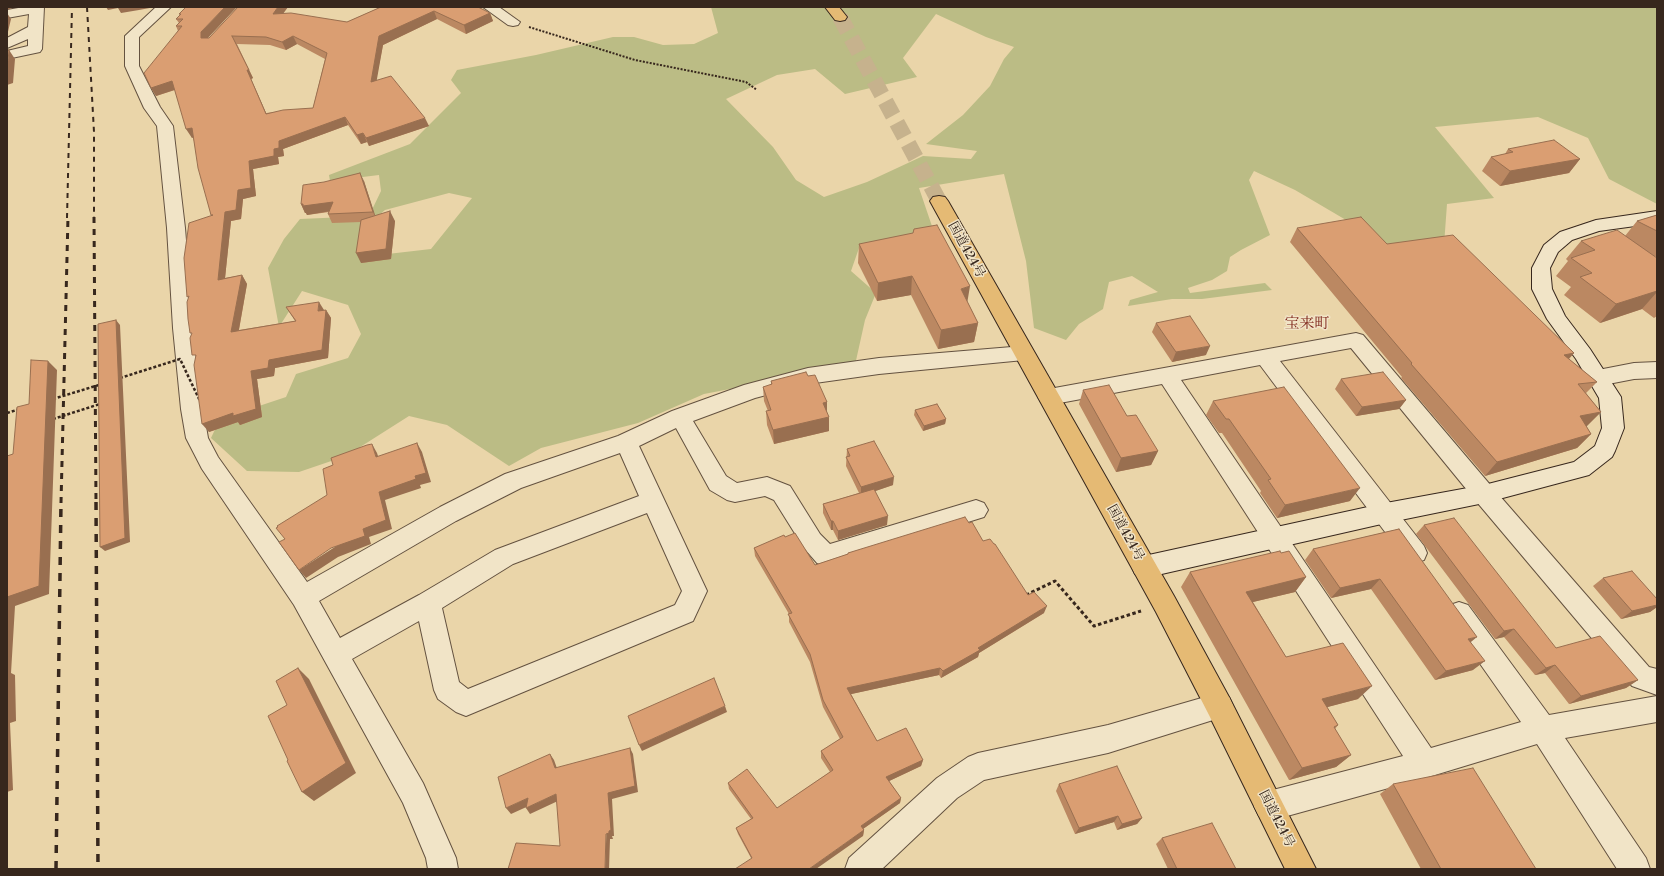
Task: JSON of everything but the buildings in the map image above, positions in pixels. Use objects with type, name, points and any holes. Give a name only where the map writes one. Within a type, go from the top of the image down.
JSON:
[{"type":"highway","name":"国道424号","points":[[939,201],[1144,567],[1219,706],[1301,869]]},
{"type":"street","points":[[164,7],[132,36],[132,66],[152,108],[165,126],[176,228],[184,328],[199,400],[196,438],[210,463],[303,597],[413,793],[441,858],[443,869]]},
{"type":"street","points":[[490,7],[513,22]]},
{"type":"street","points":[[7,14],[37,8],[35,49],[7,54]]},
{"type":"street","points":[[7,44],[35,29]]},
{"type":"street","points":[[1144,567],[1386,513],[1484,494],[1582,469],[1604,451],[1614,428],[1610,397],[1583,354],[1557,319],[1542,289],[1541,268],[1550,249],[1566,236],[1596,226],[1657,217]]},
{"type":"street","points":[[1049,398],[1356,340],[1484,494],[1641,677],[1657,682]]},
{"type":"street","points":[[303,597],[441,517],[514,481],[626,442],[680,417],[751,391],[808,376],[879,366],[1024,353]]},
{"type":"street","points":[[1265,357],[1386,513],[1428,570]]},
{"type":"street","points":[[1598,378],[1634,370],[1657,370]]},
{"type":"street","points":[[1167,375],[1425,764]]},
{"type":"street","points":[[680,417],[718,483],[735,493],[767,486],[782,493],[812,540],[826,556],[976,510]]},
{"type":"street","points":[[428,603],[446,690],[466,703],[684,613],[694,591],[654,500],[626,442]]},
{"type":"street","points":[[335,655],[428,603],[504,557],[654,500]]},
{"type":"street","points":[[1446,595],[1543,729],[1635,869]]},
{"type":"street","points":[[860,869],[947,788],[978,767],[1108,739],[1219,706]]},
{"type":"street","points":[[1269,806],[1425,764],[1543,729],[1657,709]]},
{"type":"path","points":[[513,22],[634,60],[746,82],[757,90]]},
{"type":"path","points":[[120,378],[180,359],[199,400]]},
{"type":"path","points":[[52,399],[105,383]]},
{"type":"path","points":[[48,420],[106,402]]},
{"type":"path","points":[[7,413],[22,408]]},
{"type":"path","points":[[1021,597],[1055,581],[1094,626],[1148,608]]},
{"type":"green space","points":[[711,7],[1657,7],[1657,204],[1609,179],[1588,138],[1538,117],[1435,127],[1494,198],[1447,204],[1444,245],[1381,247],[1346,220],[1295,190],[1254,171],[1249,180],[1270,235],[1230,257],[1227,271],[1212,280],[1188,288],[1190,293],[1265,283],[1272,290],[1202,299],[1172,299],[1128,306],[1130,300],[1158,292],[1132,276],[1109,282],[1103,309],[1079,324],[1066,340],[1034,328],[1026,261],[1004,174],[919,188],[935,235],[859,248],[851,271],[876,293],[865,320],[855,365],[704,394],[638,423],[541,448],[509,466],[447,425],[409,416],[346,456],[299,472],[247,471],[211,438],[220,419],[286,397],[296,374],[348,358],[361,334],[348,305],[302,291],[279,327],[268,268],[284,239],[300,219],[369,216],[381,191],[379,175],[330,181],[329,175],[410,144],[461,93],[451,80],[457,70],[536,55],[613,37],[634,37],[663,45],[694,44],[718,33]],"holes":[[[936,14],[986,37],[1014,47],[1004,59],[990,86],[963,115],[926,144],[977,151],[971,159],[923,156],[867,182],[824,197],[796,180],[773,147],[726,99],[777,75],[815,69],[845,94],[917,77],[903,58]],[[449,193],[472,198],[431,249],[379,255],[361,230],[385,210]]]},
{"type":"tunnel","points":[[840,17],[939,201]]},
{"type":"railway","points":[[67,218],[72,7]]},
{"type":"railway","points":[[87,7],[94,132],[94,217]]},
{"type":"railway","points":[[61,503],[68,217]]},
{"type":"railway","points":[[94,217],[96,503]]},
{"type":"railway","points":[[56,869],[61,502]]},
{"type":"railway","points":[[96,502],[98,869]]},
{"type":"district","name":"宝来町","points":[[1307,324]]}]
